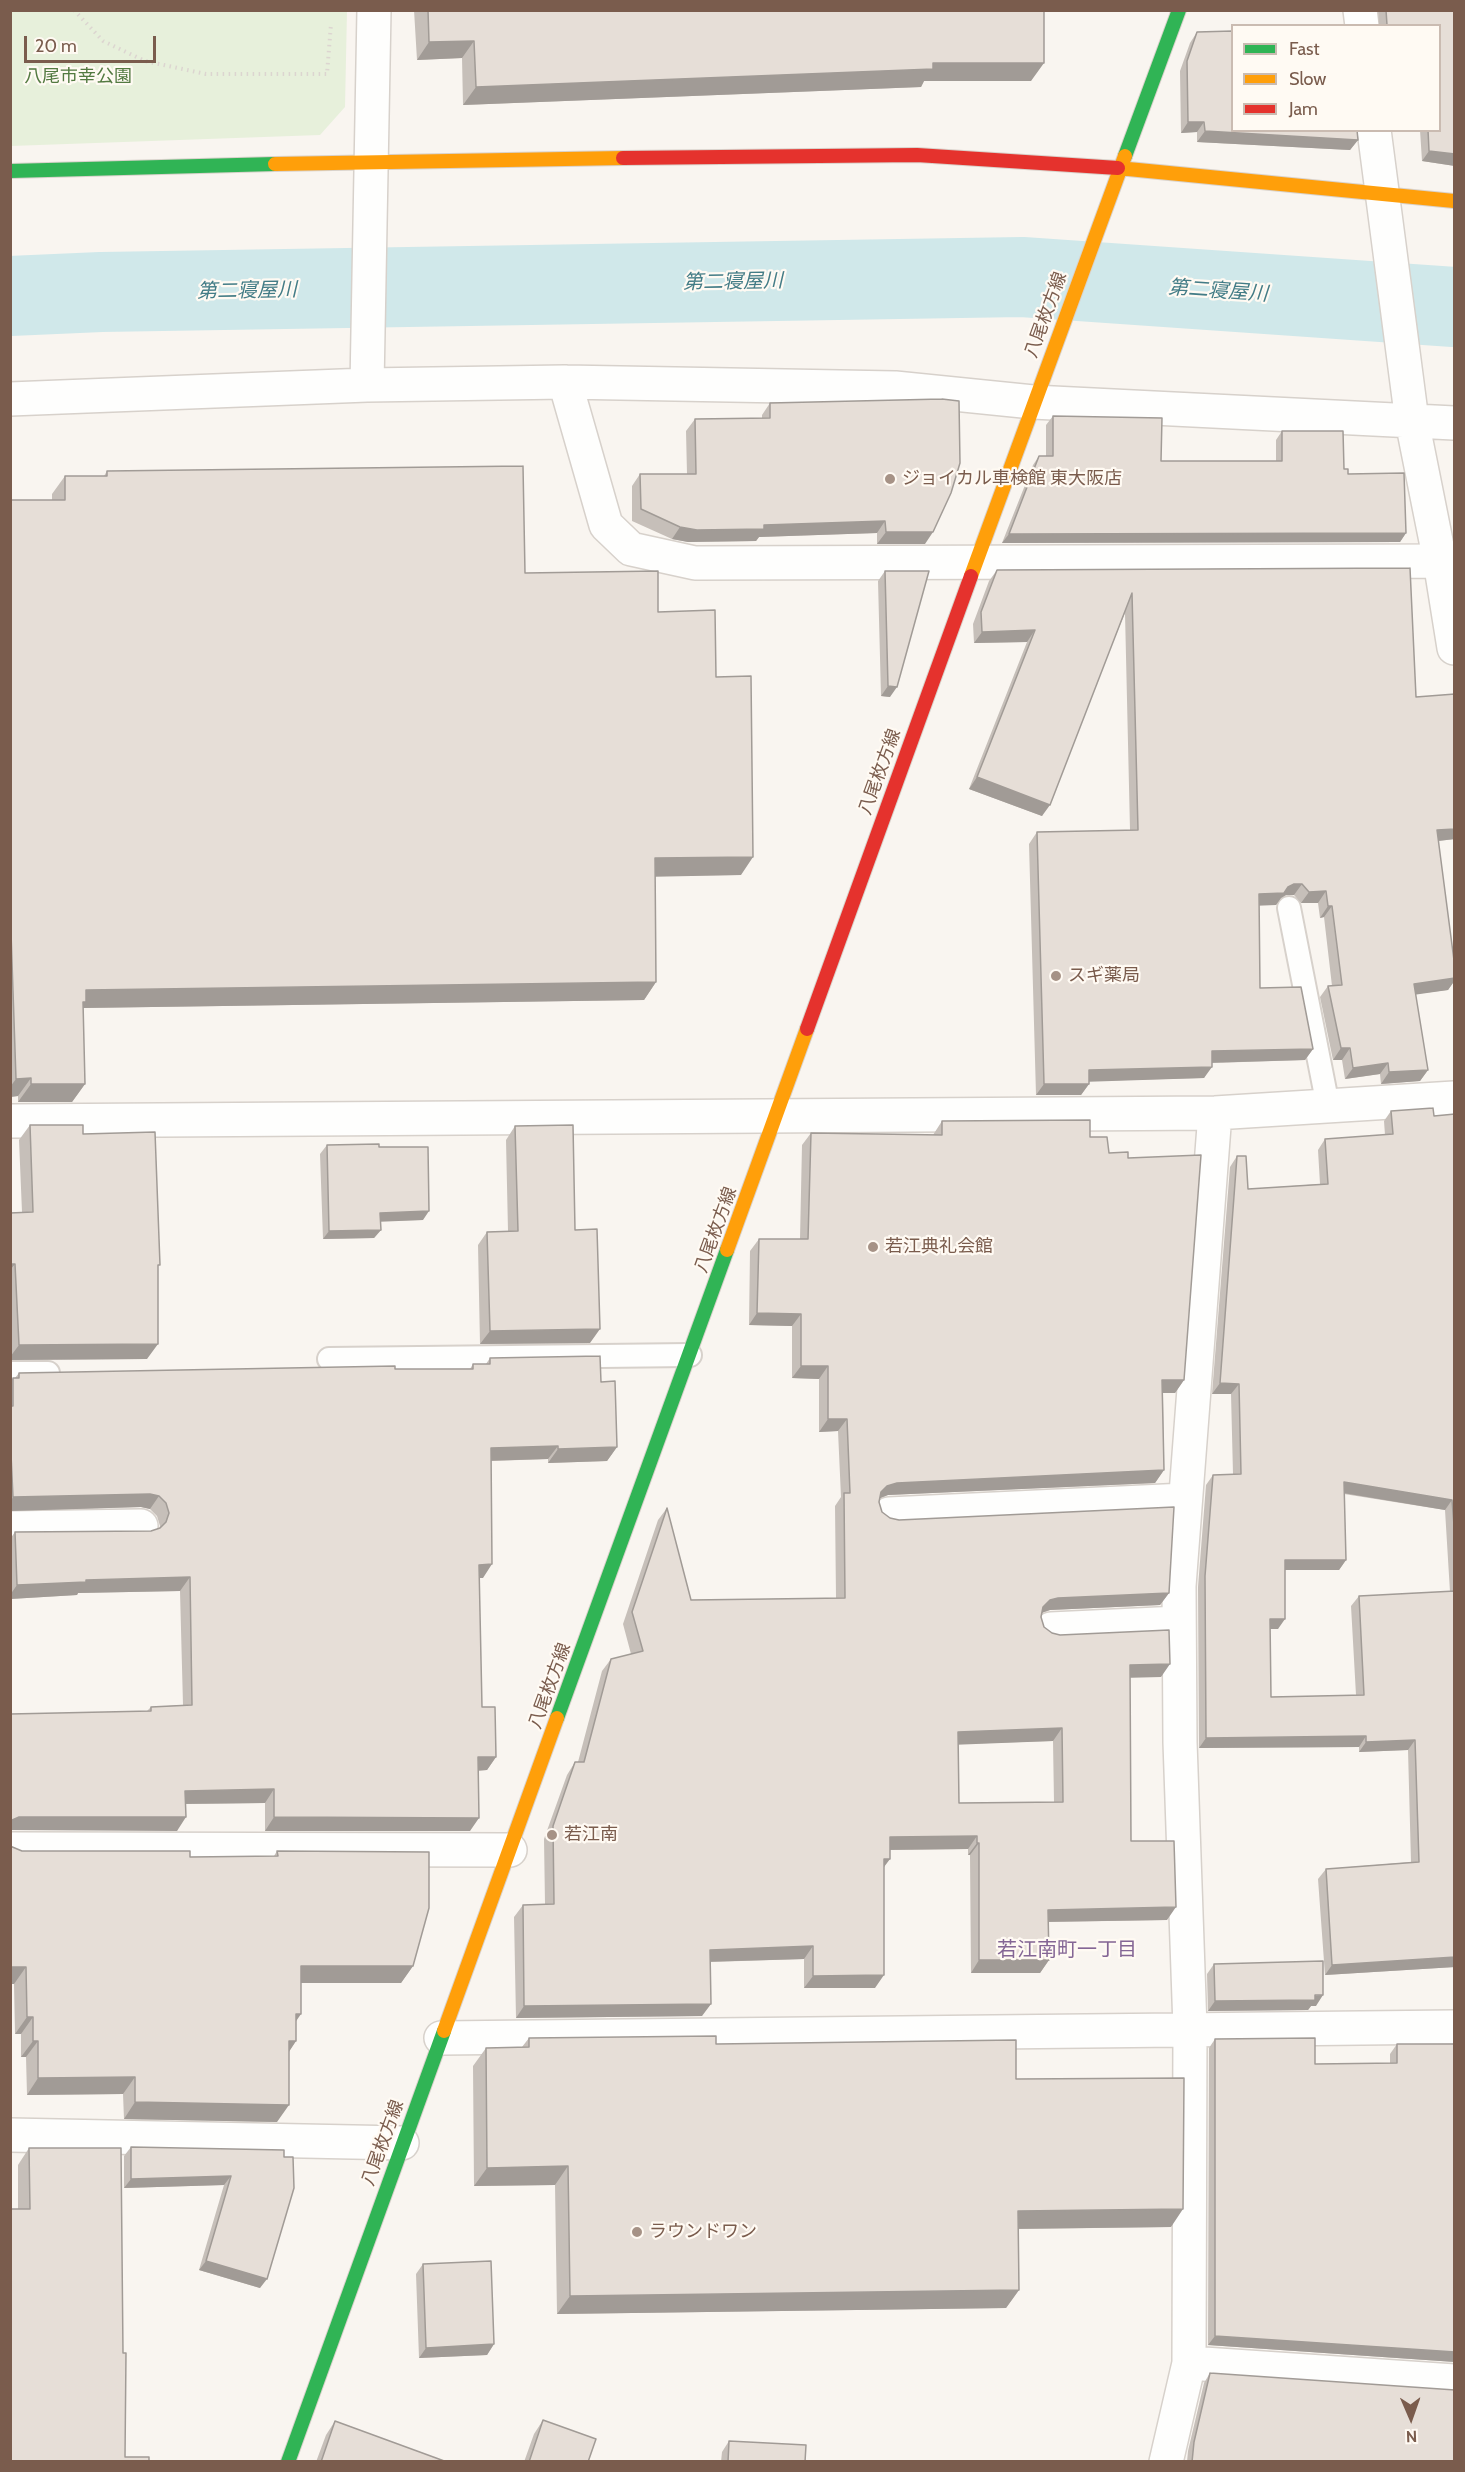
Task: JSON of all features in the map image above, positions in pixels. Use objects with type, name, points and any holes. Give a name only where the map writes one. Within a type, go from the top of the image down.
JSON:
[{"type":"main road","name":"八尾枚方線","points":[[288,2462],[1037,391],[1179,10]]},
{"type":"main road","points":[[10,171],[372,161],[917,155],[1119,168],[1455,201]]},
{"type":"street","points":[[367,385],[374,13]]},
{"type":"street","points":[[1374,132],[1412,421],[1447,561],[1455,648]]},
{"type":"street","points":[[565,382],[606,525],[631,549],[695,563],[1447,561]]},
{"type":"street","points":[[10,399],[367,385],[565,382],[1037,391],[1455,423]]},
{"type":"street","points":[[10,1121],[1215,1113],[1455,1098]]},
{"type":"street","points":[[1166,2462],[1189,2363],[1190,2028],[1180,1742],[1179,1586],[1215,1113]]},
{"type":"street","points":[[889,1514],[1185,1500]]},
{"type":"street","points":[[10,1528],[141,1526]]},
{"type":"street","points":[[1050,1629],[1179,1623]]},
{"type":"street","points":[[10,1849],[510,1851]]},
{"type":"street","points":[[441,2038],[1190,2028],[1455,2027]]},
{"type":"street","points":[[10,2135],[402,2143]]},
{"type":"street","points":[[1189,2363],[1455,2381]]},
{"type":"lane","points":[[1289,908],[1328,1106]]},
{"type":"lane","points":[[329,1359],[690,1355]]},
{"type":"lane","points":[[10,1374],[67,1373]]},
{"type":"path","points":[[74,10],[103,41],[145,62],[206,74],[327,74],[332,14],[374,13]]},
{"type":"green space","name":"八尾市幸公園","points":[[10,11],[347,11],[345,107],[320,135],[11,146]]},
{"type":"building","points":[[428,10],[1044,10],[1044,63],[933,63],[933,69],[476,87],[474,41],[429,42]]},
{"type":"building","points":[[1386,10],[1455,10],[1455,154],[1429,151],[1428,132],[1441,132],[1441,24],[1387,24]]},
{"type":"building","points":[[1231,31],[1231,132],[1357,132],[1358,140],[1205,131],[1204,122],[1188,122],[1187,61],[1197,32]]},
{"type":"building","points":[[942,399],[959,401],[960,463],[951,493],[933,532],[886,532],[885,521],[764,525],[764,529],[697,530],[680,527],[641,509],[640,474],[696,474],[695,419],[770,418],[770,403]]},
{"type":"building","points":[[1053,416],[1162,418],[1161,461],[1282,461],[1282,431],[1343,431],[1344,469],[1348,469],[1348,474],[1404,473],[1406,533],[1009,534],[1039,456],[1053,456]]},
{"type":"building","points":[[523,466],[525,573],[658,571],[658,612],[715,610],[716,677],[751,676],[753,857],[655,858],[656,982],[86,990],[86,1002],[83,1002],[85,1084],[31,1084],[31,1078],[16,1079],[10,903],[10,500],[65,500],[65,476],[107,476],[107,471]]},
{"type":"building","points":[[1410,568],[1416,697],[1455,694],[1455,829],[1437,830],[1455,978],[1414,984],[1428,1070],[1389,1072],[1388,1063],[1353,1068],[1350,1048],[1341,1048],[1328,986],[1342,985],[1332,906],[1328,906],[1326,891],[1309,892],[1302,884],[1294,884],[1284,893],[1259,894],[1260,988],[1301,987],[1313,1049],[1212,1051],[1212,1067],[1089,1070],[1089,1084],[1044,1084],[1037,832],[1138,830],[1132,593],[1050,805],[977,777],[1035,630],[982,632],[981,612],[997,570]]},
{"type":"building","points":[[885,571],[929,571],[897,687],[888,686]]},
{"type":"building","points":[[1433,1108],[1434,1116],[1455,1114],[1455,1538],[1452,1500],[1344,1482],[1346,1560],[1285,1560],[1285,1619],[1270,1619],[1271,1697],[1364,1695],[1359,1596],[1455,1591],[1455,1957],[1332,1965],[1326,1869],[1419,1862],[1415,1740],[1366,1742],[1366,1736],[1206,1738],[1205,1576],[1213,1475],[1241,1474],[1239,1384],[1220,1383],[1237,1156],[1246,1156],[1248,1189],[1328,1184],[1325,1139],[1393,1134],[1391,1111]]},
{"type":"building","points":[[1090,1120],[1090,1137],[1107,1137],[1109,1153],[1128,1152],[1128,1158],[1201,1155],[1184,1380],[1162,1380],[1164,1470],[897,1483],[887,1486],[881,1492],[879,1502],[882,1512],[890,1518],[899,1520],[1174,1507],[1169,1593],[1058,1598],[1050,1600],[1043,1607],[1041,1617],[1044,1627],[1060,1635],[1169,1630],[1170,1664],[1130,1665],[1131,1841],[1174,1841],[1176,1907],[1048,1910],[1049,1960],[979,1960],[979,1843],[977,1843],[977,1836],[890,1837],[890,1859],[884,1859],[884,1975],[813,1976],[813,1946],[710,1950],[711,2004],[524,2006],[523,1905],[554,1904],[553,1826],[575,1762],[584,1762],[611,1659],[643,1651],[632,1612],[667,1508],[691,1600],[845,1598],[844,1493],[850,1493],[847,1419],[828,1419],[828,1366],[801,1366],[801,1314],[757,1313],[759,1239],[808,1239],[811,1133],[942,1135],[942,1121]],"holes":[[[1062,1728],[1063,1802],[959,1803],[958,1732]]]},
{"type":"building","points":[[30,1125],[83,1125],[83,1134],[155,1132],[160,1265],[158,1265],[158,1344],[19,1345],[15,1264],[10,1264],[10,1213],[33,1212]]},
{"type":"building","points":[[573,1125],[575,1230],[597,1229],[600,1329],[490,1331],[487,1232],[518,1231],[515,1126]]},
{"type":"building","points":[[379,1144],[379,1147],[428,1147],[429,1211],[380,1213],[381,1230],[329,1231],[327,1145]]},
{"type":"building","points":[[600,1356],[601,1382],[615,1381],[617,1447],[491,1448],[492,1564],[479,1565],[482,1707],[495,1707],[496,1757],[478,1757],[479,1818],[274,1817],[274,1789],[185,1791],[186,1817],[19,1817],[10,1821],[10,1714],[151,1711],[151,1707],[192,1705],[190,1577],[86,1580],[86,1582],[17,1585],[15,1532],[151,1531],[160,1528],[166,1522],[169,1513],[166,1503],[159,1496],[150,1494],[13,1497],[10,1406],[13,1406],[13,1378],[19,1378],[19,1373],[395,1366],[395,1369],[473,1369],[473,1364],[490,1364],[490,1358]]},
{"type":"building","points":[[10,1846],[22,1851],[190,1851],[190,1857],[278,1856],[277,1851],[429,1852],[429,1908],[413,1966],[301,1966],[301,2014],[296,2014],[296,2041],[289,2041],[289,2105],[135,2102],[135,2077],[38,2078],[38,2041],[33,2041],[33,2017],[27,2017],[26,1967],[10,1967]]},
{"type":"building","points":[[1323,1961],[1323,1995],[1315,1995],[1315,2000],[1215,2001],[1214,1964]]},
{"type":"building","points":[[716,2036],[716,2044],[1016,2040],[1016,2079],[1184,2078],[1183,2209],[1018,2211],[1019,2290],[570,2296],[568,2166],[487,2168],[486,2048],[529,2047],[529,2038]]},
{"type":"building","points":[[1315,2038],[1315,2064],[1397,2063],[1397,2044],[1455,2044],[1455,2352],[1215,2336],[1215,2039]]},
{"type":"building","points":[[131,2147],[284,2150],[284,2157],[293,2157],[294,2188],[267,2279],[206,2261],[231,2176],[131,2179]]},
{"type":"building","points":[[29,2148],[121,2148],[123,2353],[126,2353],[125,2457],[149,2457],[149,2462],[10,2462],[10,2209],[30,2209]]},
{"type":"building","points":[[491,2261],[494,2344],[426,2348],[423,2264]]},
{"type":"building","points":[[1210,2373],[1455,2390],[1455,2462],[1192,2462],[1194,2442]]},
{"type":"building","points":[[543,2420],[596,2439],[588,2462],[529,2462]]},
{"type":"building","points":[[335,2421],[447,2462],[321,2462]]},
{"type":"building","points":[[729,2441],[806,2445],[805,2462],[728,2462]]},
{"type":"waterway","name":"第二寝屋川","points":[[10,296],[101,292],[1022,277],[1454,307]]},
{"type":"traffic: fast","points":[[1125,156],[1179,10]]},
{"type":"traffic: fast","points":[[10,171],[275,164]]},
{"type":"traffic: fast","points":[[557,1718],[727,1250]]},
{"type":"traffic: fast","points":[[288,2462],[444,2031]]},
{"type":"traffic: slow","points":[[971,576],[1125,156]]},
{"type":"traffic: slow","points":[[275,164],[623,158]]},
{"type":"traffic: slow","points":[[1118,168],[1454,201]]},
{"type":"traffic: slow","points":[[727,1250],[807,1029]]},
{"type":"traffic: slow","points":[[444,2031],[557,1718]]},
{"type":"traffic: jam","points":[[623,158],[917,155],[1118,168]]},
{"type":"traffic: jam","points":[[807,1029],[971,576]]},
{"type":"place","name":"ジョイカル車検館 東大阪店","points":[[890,479]]},
{"type":"place","name":"スギ薬局","points":[[1056,976]]},
{"type":"place","name":"若江典礼会館","points":[[873,1247]]},
{"type":"place","name":"若江南","points":[[552,1835]]},
{"type":"place","name":"ラウンドワン","points":[[637,2232]]},
{"type":"district","name":"若江南町一丁目","points":[[1067,1950]]}]
